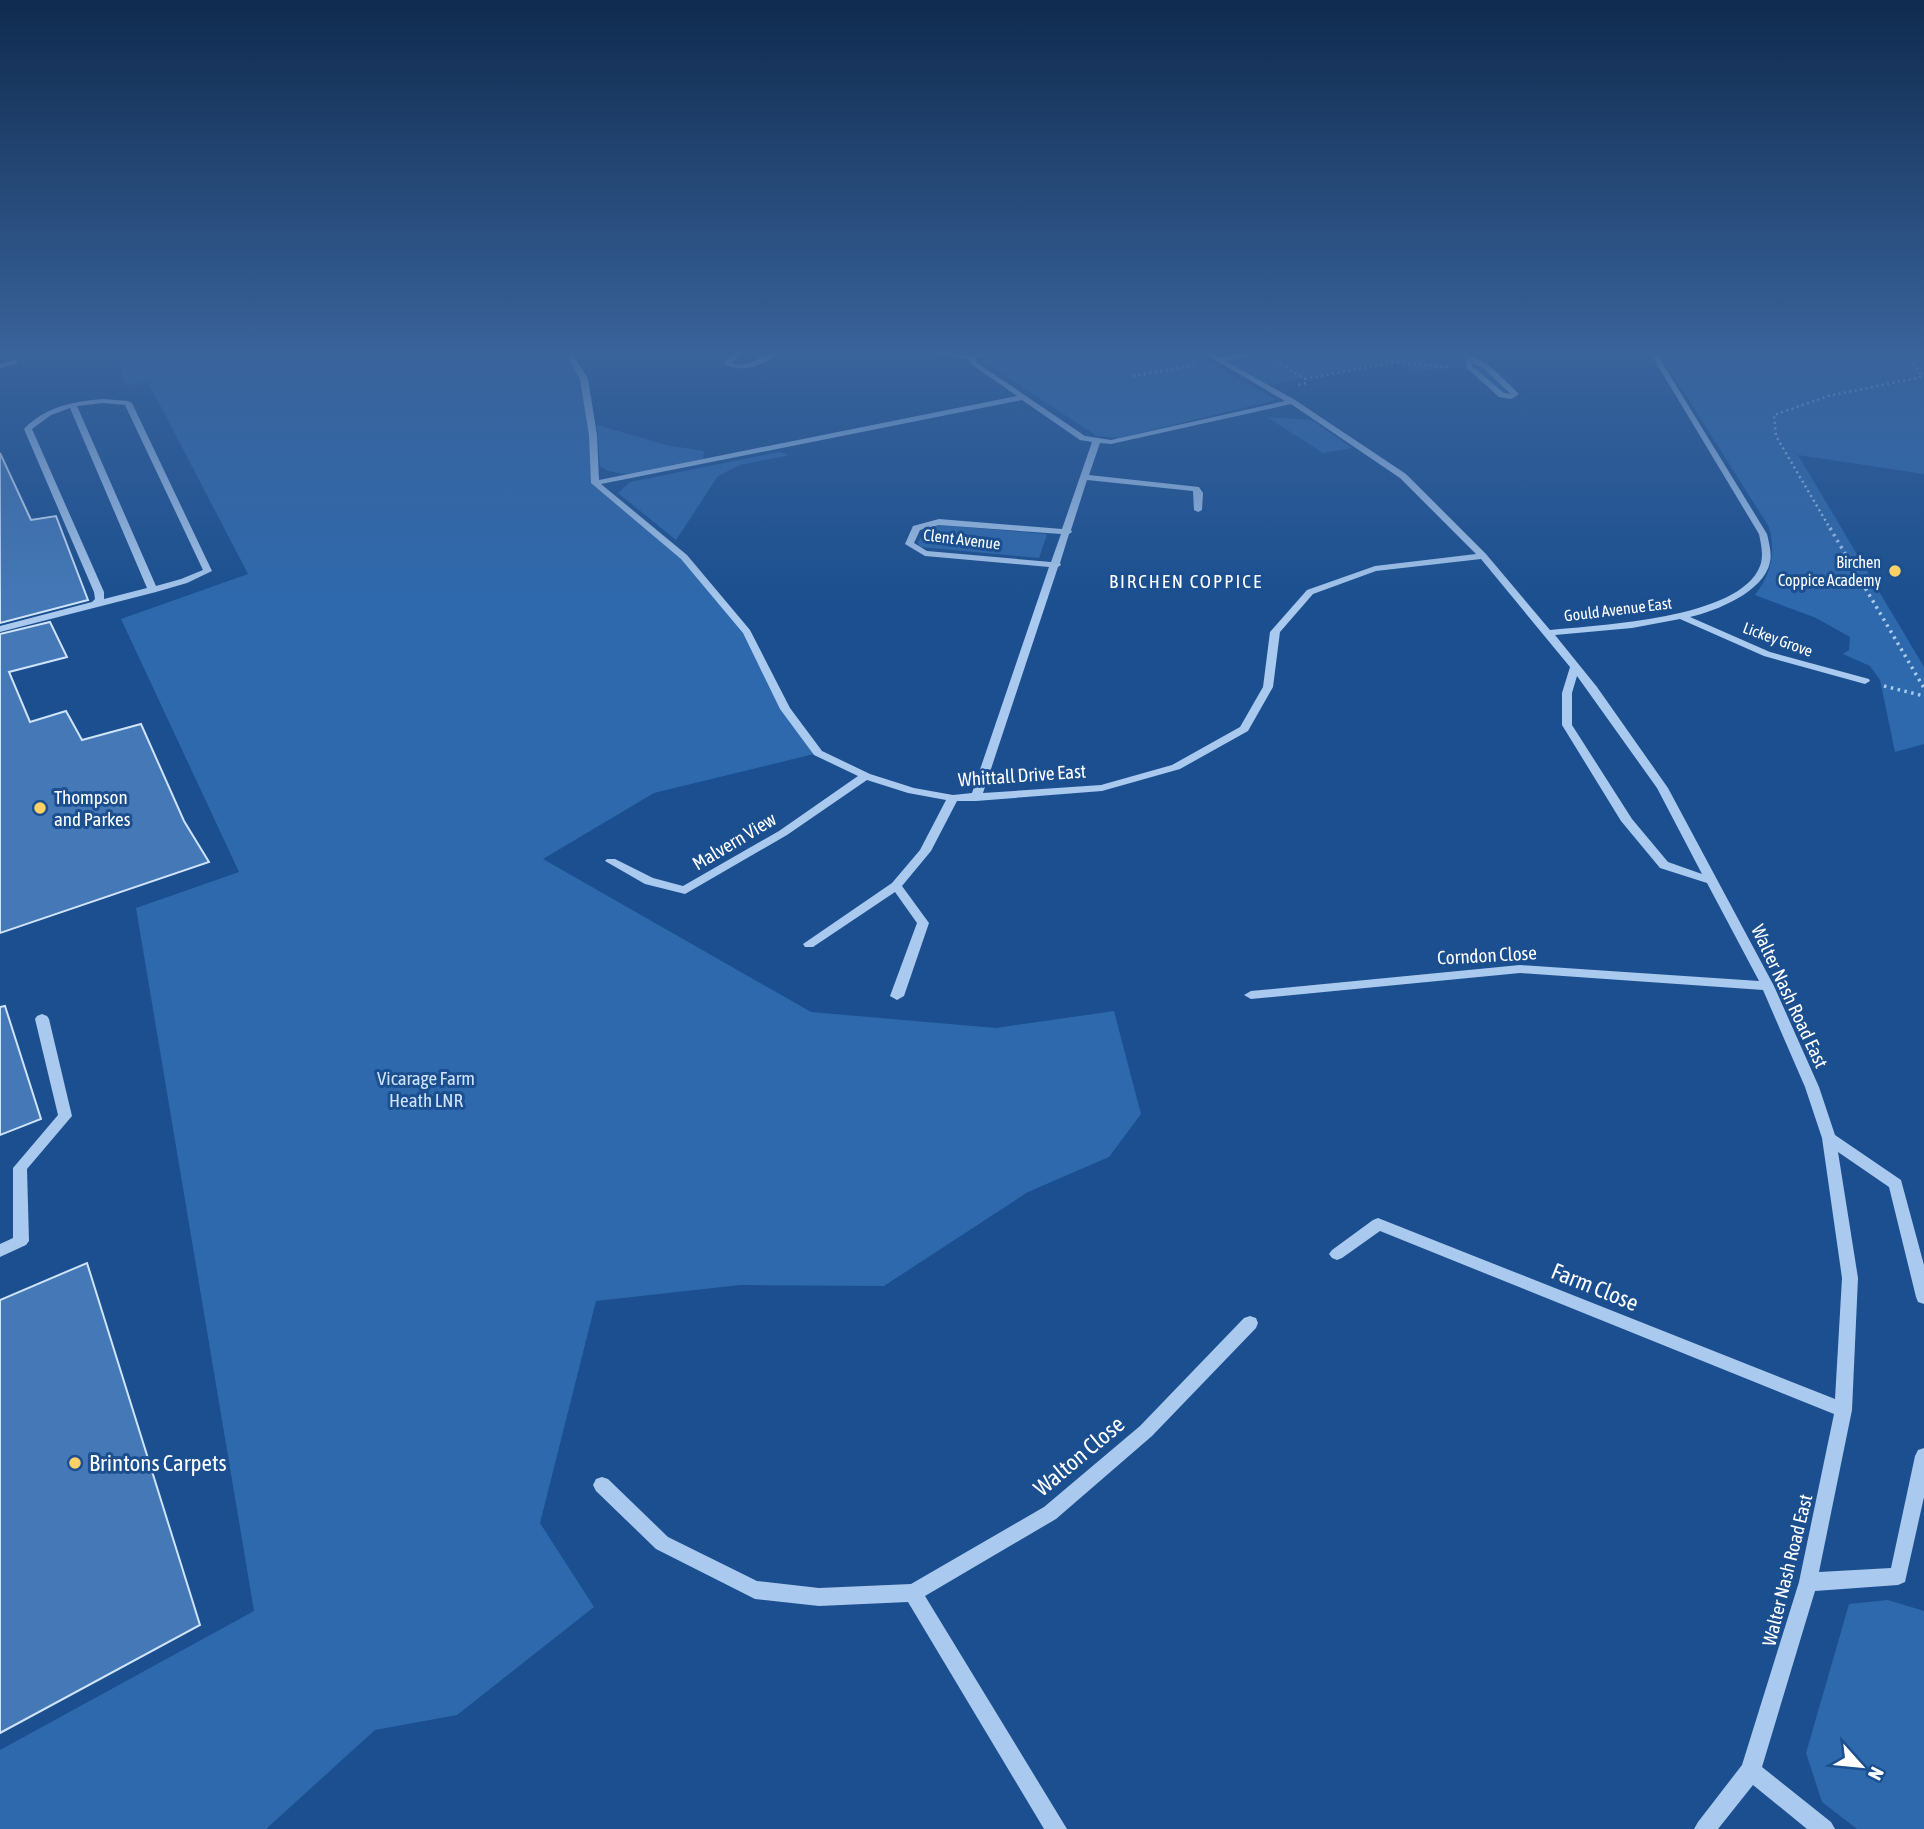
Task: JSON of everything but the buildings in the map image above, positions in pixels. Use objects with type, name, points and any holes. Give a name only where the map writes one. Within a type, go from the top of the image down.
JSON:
[{"type":"street","points":[[31,436],[99,592],[100,600],[92,607]]},
{"type":"street","points":[[86,436],[153,590]]},
{"type":"street","points":[[0,629],[153,590],[197,577],[208,570],[143,436]]},
{"type":"street","points":[[593,436],[595,483],[828,436]]},
{"type":"street","points":[[1080,436],[1096,442],[1137,436]]},
{"type":"street","name":"Walter Nash Road East","points":[[1344,436],[1403,476],[1483,556],[1575,667],[1662,788],[1768,986],[1812,1087],[1829,1138],[1850,1278],[1843,1410],[1808,1582],[1751,1771],[1705,1829]]},
{"type":"street","name":"Gould Avenue East","points":[[1548,633],[1684,617],[1739,593],[1762,571],[1766,551],[1763,534],[1704,436]]},
{"type":"street","points":[[976,799],[1057,565],[1096,442]]},
{"type":"street","points":[[1086,477],[1196,489],[1199,493],[1198,510]]},
{"type":"street","name":"Whittall Drive East","points":[[595,483],[684,557],[747,632],[785,709],[818,753],[866,776],[912,791],[953,798],[976,799],[1102,788],[1176,767],[1244,729],[1268,687],[1275,632],[1310,592],[1375,569],[1483,556]]},
{"type":"street","name":"Clent Avenue","points":[[1057,565],[925,553],[909,544],[916,528],[939,522],[1068,532]]},
{"type":"street","name":"Lickey Grove","points":[[1684,617],[1767,654],[1865,681]]},
{"type":"street","points":[[1575,667],[1567,693],[1567,725],[1627,821],[1664,865],[1712,881]]},
{"type":"street","name":"Malvern View","points":[[611,861],[649,881],[685,890],[783,833],[866,776]]},
{"type":"street","points":[[808,944],[896,886],[925,851],[953,798]]},
{"type":"street","points":[[896,886],[923,923],[897,996]]},
{"type":"street","name":"Corndon Close","points":[[1251,995],[1520,969],[1768,986]]},
{"type":"street","points":[[0,1251],[21,1241],[20,1168],[65,1116],[42,1019]]},
{"type":"street","points":[[1829,1138],[1896,1184],[1924,1297]]},
{"type":"street","name":"Farm Close","points":[[1337,1254],[1378,1224],[1843,1410]]},
{"type":"street","name":"Walton Close","points":[[602,1485],[662,1543],[755,1590],[819,1597],[914,1593],[1050,1513],[1146,1432],[1250,1323]]},
{"type":"street","points":[[1808,1582],[1898,1576],[1924,1456]]},
{"type":"street","points":[[914,1593],[1056,1829]]},
{"type":"street","points":[[1751,1771],[1824,1829]]},
{"type":"path","points":[[1776,436],[1924,688]]},
{"type":"path","points":[[1865,681],[1924,696]]},
{"type":"green space","name":"Vicarage Farm Heath LNR","points":[[176,436],[590,436],[595,483],[684,557],[747,632],[785,709],[818,753],[654,793],[543,859],[811,1012],[996,1028],[1114,1011],[1141,1114],[1109,1157],[1028,1192],[884,1286],[740,1285],[596,1301],[540,1523],[594,1607],[457,1715],[375,1730],[266,1829],[0,1829],[0,1750],[254,1611],[136,908],[239,872],[121,619],[248,574]]},
{"type":"green space","points":[[598,436],[636,436],[666,445],[704,451],[703,459],[651,472],[623,474],[600,466]]},
{"type":"green space","points":[[1297,436],[1335,436],[1352,448],[1323,453]]},
{"type":"green space","points":[[1712,436],[1924,436],[1924,474],[1798,455],[1924,667],[1924,744],[1895,752],[1880,680],[1870,666],[1843,654],[1849,650],[1850,637],[1816,618],[1755,595],[1771,563],[1769,527]]},
{"type":"green space","points":[[779,452],[789,455],[740,465],[718,476],[676,540],[618,493],[630,482]]},
{"type":"green space","points":[[940,525],[1047,534],[1039,558],[920,547],[918,543],[925,530]]},
{"type":"green space","points":[[1888,1600],[1924,1611],[1924,1829],[1857,1829],[1822,1802],[1806,1753],[1849,1604]]},
{"type":"place","name":"Birchen Coppice Academy","points":[[1895,571]]},
{"type":"place","name":"Thompson and Parkes","points":[[40,808]]},
{"type":"place","name":"Brintons Carpets","points":[[75,1463]]},
{"type":"district","name":"BIRCHEN COPPICE","points":[[1186,581]]}]
